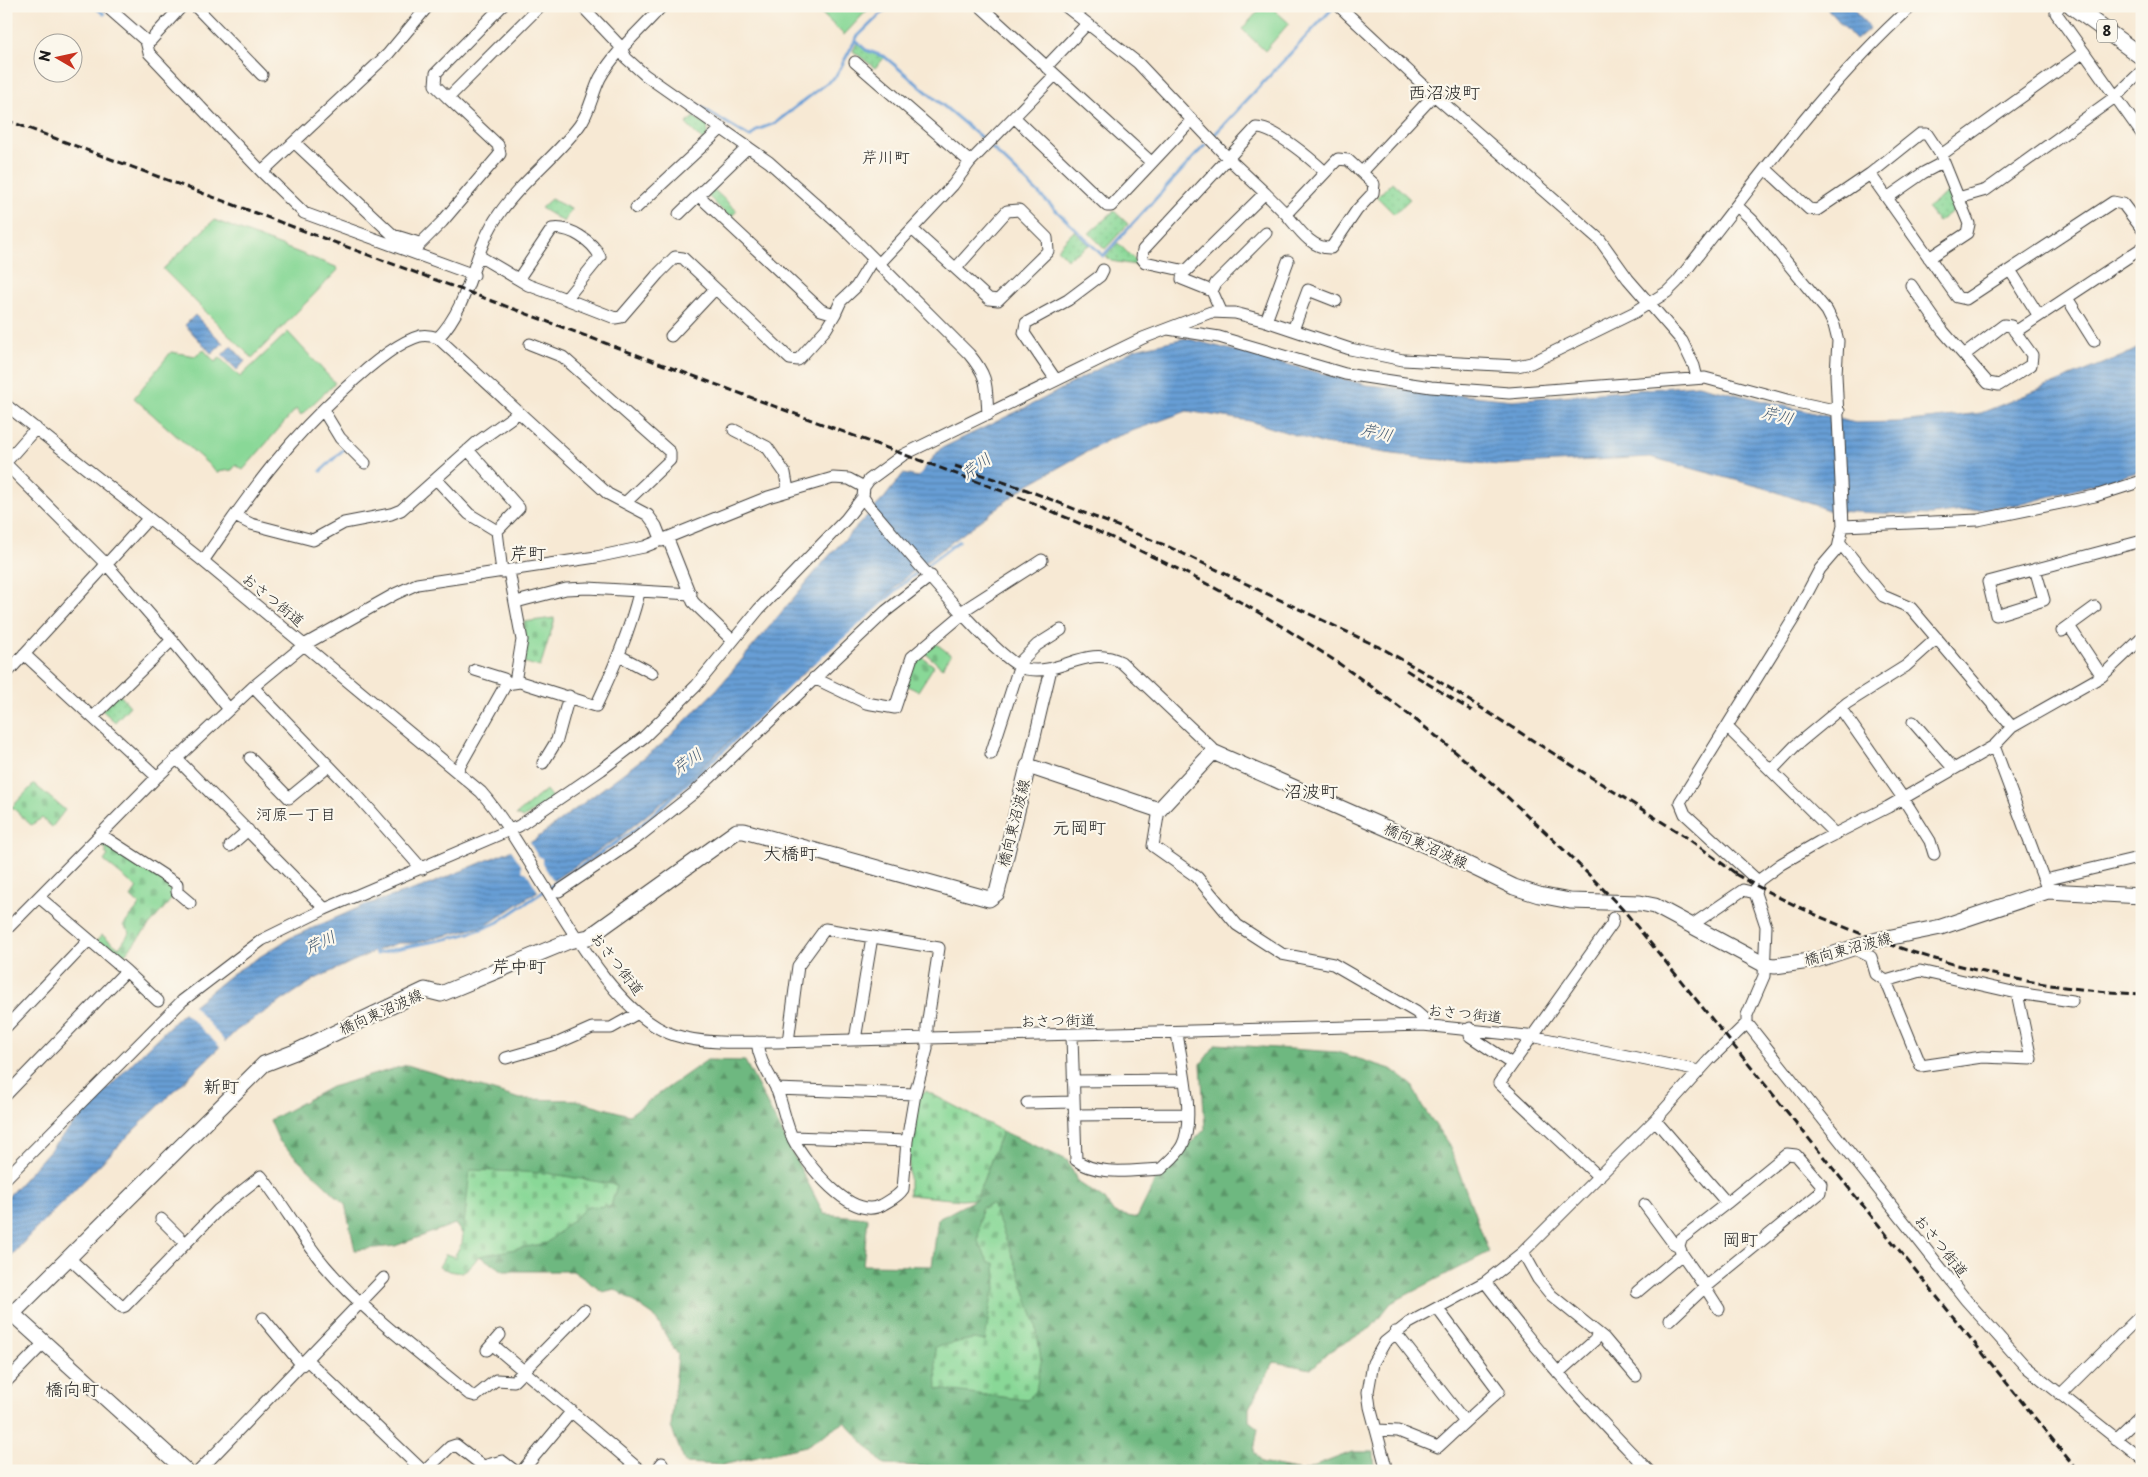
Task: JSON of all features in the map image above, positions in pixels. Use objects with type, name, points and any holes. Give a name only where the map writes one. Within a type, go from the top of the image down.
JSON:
[{"type":"highway","name":"8","points":[[2072,6],[2142,57]]},
{"type":"main road","points":[[1160,810],[1213,752]]},
{"type":"main road","name":"橋向東沼波線","points":[[1213,752],[1514,886],[1539,895],[1570,902],[1640,903],[1655,906],[1692,924],[1765,965],[1775,966],[1816,960],[1877,940],[1941,926],[2047,886],[2142,896]]},
{"type":"main road","name":"橋向東沼波線","points":[[9,1311],[69,1258],[264,1064],[294,1052],[425,990],[441,994],[569,941],[589,937],[741,830],[989,899],[997,893],[1028,766],[1160,810]]},
{"type":"main road","points":[[9,1311],[186,1471]]},
{"type":"street","points":[[106,6],[146,41],[149,53],[262,172],[304,213],[416,248]]},
{"type":"street","points":[[146,41],[151,40],[182,6]]},
{"type":"street","points":[[195,6],[262,75]]},
{"type":"street","points":[[262,172],[388,54],[428,6]]},
{"type":"street","points":[[416,248],[442,222],[500,154],[498,145],[435,85],[436,73],[502,6]]},
{"type":"street","points":[[448,98],[540,6]]},
{"type":"street","points":[[438,338],[449,327],[474,275],[488,233],[508,202],[580,125],[600,79],[622,50],[662,6]]},
{"type":"street","points":[[980,6],[1151,162]]},
{"type":"street","points":[[1065,6],[1086,25],[1138,63],[1228,158],[1266,193],[1312,243],[1321,248],[1331,248],[1356,210],[1373,193],[1374,184],[1348,160],[1338,159],[1286,214]]},
{"type":"street","points":[[1340,6],[1434,95],[1600,240],[1682,342],[1694,366],[1697,378]]},
{"type":"street","points":[[6,1178],[182,1001],[262,940],[325,909],[512,833],[644,737],[696,686],[732,640],[865,496],[878,472],[896,459],[1143,338],[1194,317],[1220,311],[1266,321],[1350,349],[1403,360],[1517,366],[1531,363],[1650,304],[1677,282],[1814,109],[1870,45],[1912,6]]},
{"type":"street","points":[[2059,6],[2056,13],[2142,134]]},
{"type":"street","points":[[582,7],[622,50],[626,58],[645,74],[748,147],[804,192],[969,354],[982,370],[988,415]]},
{"type":"street","points":[[479,256],[528,284],[615,318],[621,317],[675,257],[682,258],[790,359],[798,360],[826,329],[841,301],[856,287],[876,261],[912,229],[953,185],[970,162],[1014,117],[1086,25]]},
{"type":"street","points":[[1887,198],[2084,52]]},
{"type":"street","points":[[855,62],[970,162]]},
{"type":"street","points":[[1958,198],[1986,190],[2115,97],[2142,71]]},
{"type":"street","points":[[1362,172],[1434,95]]},
{"type":"street","points":[[1014,117],[1107,206],[1111,206],[1192,120]]},
{"type":"street","points":[[636,208],[722,128]]},
{"type":"street","points":[[1266,193],[1186,271],[1146,262],[1141,254],[1256,128],[1265,128],[1309,157],[1325,172]]},
{"type":"street","points":[[1766,169],[1809,208],[1817,210],[1870,174],[1920,134],[1930,136],[1942,158],[1969,224],[1967,233],[1930,258]]},
{"type":"street","points":[[295,143],[393,235],[474,275]]},
{"type":"street","points":[[679,214],[748,147]]},
{"type":"street","points":[[1870,174],[1957,297],[1966,299],[2113,202],[2123,204],[2142,229]]},
{"type":"street","points":[[698,195],[821,310],[835,314]]},
{"type":"street","points":[[1387,1471],[1370,1407],[1369,1377],[1378,1352],[1395,1332],[1485,1282],[1523,1252],[1600,1177],[1656,1120],[1699,1071],[1747,1023],[1749,1011],[1764,976],[1766,926],[1757,887],[1681,807],[1680,802],[1794,618],[1820,570],[1833,555],[1840,543],[1842,520],[1836,374],[1838,341],[1834,325],[1827,311],[1752,220],[1737,206]]},
{"type":"street","points":[[912,229],[989,300],[998,300],[1048,251],[1048,238],[1019,210],[1007,211],[956,268]]},
{"type":"street","points":[[520,278],[552,229],[563,227],[595,247],[600,257],[566,299]]},
{"type":"street","points":[[1212,291],[1216,283],[1266,233]]},
{"type":"street","points":[[2015,332],[2142,248]]},
{"type":"street","points":[[1266,321],[1288,261]]},
{"type":"street","points":[[1056,380],[1024,333],[1026,323],[1068,300],[1100,276],[1103,270]]},
{"type":"street","points":[[2010,270],[2039,316]]},
{"type":"street","points":[[1183,271],[1182,279],[1212,291],[1220,311]]},
{"type":"street","points":[[1911,285],[1943,331],[1988,383],[1999,385],[2030,365],[2032,355],[2011,326],[2004,325],[1964,355]]},
{"type":"street","points":[[671,336],[715,289]]},
{"type":"street","points":[[1293,330],[1308,290],[1336,301]]},
{"type":"street","points":[[2067,298],[2094,342]]},
{"type":"street","points":[[1168,329],[1219,337],[1345,374],[1383,381],[1481,392],[1538,391],[1697,378],[1839,415]]},
{"type":"street","points":[[203,561],[278,458],[323,410],[394,349],[425,335],[438,338],[608,494],[648,515],[665,540],[693,602],[732,640]]},
{"type":"street","points":[[530,344],[563,357],[670,452],[670,460],[625,503]]},
{"type":"street","name":"おさつ街道","points":[[6,405],[203,561],[457,771],[491,803],[554,892],[579,940],[618,994],[654,1026],[674,1035],[729,1043],[1072,1036],[1347,1025],[1423,1024],[1534,1037],[1699,1071]]},
{"type":"street","points":[[323,410],[340,438],[365,463]]},
{"type":"street","points":[[235,516],[251,524],[313,540],[344,523],[384,516],[401,510],[468,450],[518,413]]},
{"type":"street","points":[[36,428],[6,463],[106,564],[229,708]]},
{"type":"street","points":[[734,430],[768,447],[785,473],[788,490]]},
{"type":"street","points":[[468,450],[519,508],[497,531]]},
{"type":"street","points":[[6,930],[40,898],[100,834],[176,758],[253,687],[304,645],[395,594],[417,584],[596,557],[665,540],[788,490],[841,477],[849,478],[962,613],[1002,654],[1020,668],[1038,671],[1086,656],[1109,656],[1121,662],[1212,748],[1213,752]]},
{"type":"street","points":[[436,479],[469,514],[497,531],[506,571],[516,602],[522,640],[512,683],[457,771]]},
{"type":"street","points":[[1842,520],[1978,520],[2095,496],[2142,481]]},
{"type":"street","points":[[6,674],[148,519]]},
{"type":"street","points":[[2035,569],[2044,600],[1996,615],[1988,582],[2035,569],[2142,541]]},
{"type":"street","points":[[1840,543],[1883,596],[1911,608],[2012,727]]},
{"type":"street","points":[[814,678],[866,703],[894,708],[912,657],[962,613],[1042,560]]},
{"type":"street","points":[[554,892],[632,842],[694,793],[814,678],[928,573]]},
{"type":"street","points":[[516,602],[566,589],[605,588],[639,593],[690,594]]},
{"type":"street","points":[[475,670],[512,683],[570,696],[596,706],[620,656],[631,626],[639,593]]},
{"type":"street","points":[[2095,607],[2066,629],[2102,676]]},
{"type":"street","points":[[991,754],[1020,668],[1027,654],[1061,630]]},
{"type":"street","points":[[1772,770],[1795,746],[1841,709],[1906,666],[1937,638]]},
{"type":"street","points":[[1692,924],[1742,890],[1757,887],[1781,864],[1994,746],[2012,727],[2102,676],[2141,639]]},
{"type":"street","points":[[93,717],[172,640]]},
{"type":"street","points":[[24,654],[157,777]]},
{"type":"street","points":[[620,656],[652,673]]},
{"type":"street","points":[[1028,766],[1051,668]]},
{"type":"street","points":[[253,687],[422,869]]},
{"type":"street","points":[[543,764],[557,740],[570,696]]},
{"type":"street","points":[[1841,709],[1903,798],[1930,841],[1934,854]]},
{"type":"street","points":[[1912,722],[1954,768]]},
{"type":"street","points":[[1726,727],[1772,770],[1835,834]]},
{"type":"street","points":[[1994,746],[2047,886],[2142,857]]},
{"type":"street","points":[[176,758],[325,909]]},
{"type":"street","points":[[250,758],[289,798],[328,766]]},
{"type":"street","points":[[1160,810],[1153,846],[1196,877],[1237,925],[1282,954],[1333,964],[1416,1012],[1423,1018],[1423,1024]]},
{"type":"street","points":[[230,846],[248,830]]},
{"type":"street","points":[[100,834],[177,884],[177,892],[190,903]]},
{"type":"street","points":[[40,898],[88,941],[126,971],[158,1001]]},
{"type":"street","points":[[1600,1177],[1499,1083],[1534,1037],[1536,1028],[1612,924],[1613,918]]},
{"type":"street","points":[[757,1042],[759,1058],[776,1089],[792,1138],[816,1172],[840,1196],[866,1208],[879,1207],[899,1195],[903,1189],[907,1141],[915,1094],[927,1050],[926,1038],[939,948],[825,929],[798,966],[788,1042]]},
{"type":"street","points":[[855,1040],[872,937]]},
{"type":"street","points":[[6,1027],[88,941]]},
{"type":"street","points":[[1853,948],[1871,958],[1876,974],[1886,981],[1921,1066],[1982,1057],[2031,1059],[2017,993]]},
{"type":"street","points":[[6,1095],[126,971]]},
{"type":"street","points":[[1886,981],[1920,971],[2017,993],[2072,1001]]},
{"type":"street","points":[[506,1058],[558,1043],[592,1028],[611,1028],[638,1013]]},
{"type":"street","name":"おさつ街道","points":[[1747,1023],[1966,1300],[2025,1366],[2142,1459]]},
{"type":"street","points":[[1470,1028],[1470,1036],[1512,1064]]},
{"type":"street","points":[[1072,1036],[1076,1160],[1086,1168],[1104,1170],[1161,1169],[1182,1145],[1188,1128],[1184,1080],[1177,1033]]},
{"type":"street","points":[[1073,1081],[1184,1080]]},
{"type":"street","points":[[776,1089],[915,1094]]},
{"type":"street","points":[[1027,1103],[1074,1102]]},
{"type":"street","points":[[1074,1115],[1187,1114]]},
{"type":"street","points":[[1656,1120],[1727,1203]]},
{"type":"street","points":[[792,1138],[907,1141]]},
{"type":"street","points":[[1637,1292],[1680,1250],[1681,1239],[1787,1154],[1796,1155],[1821,1184],[1820,1193],[1706,1287],[1670,1320]]},
{"type":"street","points":[[69,1258],[122,1307],[126,1306],[218,1210],[260,1176],[281,1202],[301,1236],[327,1268],[361,1302],[469,1394],[476,1396],[496,1380],[514,1381],[584,1310]]},
{"type":"street","points":[[1645,1205],[1680,1250],[1719,1309]]},
{"type":"street","points":[[161,1218],[185,1243]]},
{"type":"street","points":[[1523,1252],[1538,1279],[1552,1295],[1604,1338],[1636,1376]]},
{"type":"street","points":[[198,1471],[305,1363],[384,1278]]},
{"type":"street","points":[[1485,1282],[1558,1374],[1648,1471]]},
{"type":"street","points":[[1377,1430],[1398,1431],[1438,1447],[1499,1391],[1437,1308]]},
{"type":"street","points":[[2060,1395],[2142,1314]]},
{"type":"street","points":[[263,1318],[305,1363],[424,1471],[450,1447],[456,1445],[483,1466],[502,1460],[515,1471]]},
{"type":"street","points":[[1395,1332],[1465,1422]]},
{"type":"street","points":[[1558,1374],[1595,1340],[1598,1333]]},
{"type":"street","points":[[6,1382],[44,1343]]},
{"type":"street","points":[[493,1343],[524,1372],[641,1471]]},
{"type":"street","points":[[522,1471],[572,1411]]},
{"type":"street","points":[[2116,1439],[2142,1414]]},
{"type":"green space","points":[[814,6],[871,6],[844,35]]},
{"type":"green space","points":[[1263,6],[1270,6],[1289,23],[1265,51],[1242,29]]},
{"type":"green space","points":[[857,43],[866,51],[885,57],[875,68],[853,51]]},
{"type":"green space","points":[[694,117],[708,126],[707,136],[703,141],[686,124]]},
{"type":"green space","points":[[1392,182],[1410,199],[1394,214],[1377,197]]},
{"type":"green space","points":[[711,187],[737,211],[730,218],[705,193]]},
{"type":"green space","points":[[1950,191],[1957,208],[1938,222],[1927,208]]},
{"type":"green space","points":[[551,199],[571,209],[564,222],[541,208]]},
{"type":"green space","points":[[1114,211],[1128,224],[1105,249],[1089,233]]},
{"type":"green space","points":[[214,220],[336,267],[338,270],[252,358],[163,269]]},
{"type":"green space","points":[[1074,231],[1089,245],[1067,259],[1057,249]]},
{"type":"green space","points":[[1118,243],[1141,266],[1111,261],[1106,256]]},
{"type":"green space","points":[[288,332],[335,383],[301,415],[296,409],[243,470],[236,465],[232,470],[217,472],[134,398],[171,352],[196,356],[204,350],[215,362],[220,358],[240,377]]},
{"type":"green space","points":[[554,618],[540,667],[522,662],[524,622]]},
{"type":"green space","points":[[934,642],[951,655],[942,668],[923,651]]},
{"type":"green space","points":[[922,657],[934,666],[918,691],[905,685],[914,658],[920,659]]},
{"type":"green space","points":[[118,693],[130,706],[115,722],[102,710]]},
{"type":"green space","points":[[34,784],[65,810],[52,827],[42,818],[31,825],[12,807]]},
{"type":"green space","points":[[546,790],[553,799],[523,818],[516,815]]},
{"type":"green space","points":[[101,838],[176,885],[175,895],[119,961],[95,943],[102,935],[119,948],[130,932],[123,926],[140,905],[131,897],[137,888],[104,861],[108,855],[105,853],[107,850],[97,842]]},
{"type":"green space","points":[[1216,1044],[1337,1052],[1391,1069],[1412,1085],[1421,1104],[1449,1145],[1489,1252],[1391,1303],[1371,1328],[1330,1351],[1311,1369],[1274,1362],[1249,1408],[1249,1421],[1258,1428],[1254,1451],[1261,1463],[1301,1471],[974,1471],[973,1468],[884,1465],[845,1422],[806,1446],[722,1465],[685,1463],[671,1427],[678,1355],[654,1316],[615,1289],[603,1292],[573,1271],[504,1271],[479,1256],[455,1224],[395,1246],[355,1250],[345,1204],[279,1141],[270,1120],[331,1087],[407,1065],[520,1099],[576,1100],[629,1115],[707,1060],[745,1061],[824,1214],[868,1218],[863,1265],[932,1266],[938,1219],[976,1199],[1002,1131],[1067,1160],[1078,1182],[1105,1200],[1114,1213],[1137,1218],[1156,1179],[1205,1129],[1201,1064]]},
{"type":"green space","points":[[926,1091],[1002,1131],[976,1199],[961,1200],[909,1195],[909,1142],[919,1095]]},
{"type":"green space","points":[[470,1170],[546,1173],[617,1185],[611,1206],[587,1207],[547,1243],[479,1256],[466,1270],[453,1272],[439,1267],[446,1254],[454,1257],[462,1243]]},
{"type":"green space","points":[[992,1204],[1017,1267],[1036,1325],[1041,1361],[1036,1391],[1027,1400],[937,1389],[935,1347],[973,1339],[985,1341],[992,1295],[996,1290],[995,1263],[989,1263],[978,1241],[981,1208]]},
{"type":"green space","points":[[1352,1452],[1374,1452],[1375,1471],[1302,1471]]},
{"type":"water","points":[[1825,6],[1851,6],[1870,28],[1856,40]]},
{"type":"water","points":[[195,315],[223,343],[212,354],[185,325]]},
{"type":"water","name":"芹川","points":[[1185,338],[1367,385],[1512,400],[1698,385],[1855,423],[1900,422],[1981,413],[2125,355],[2142,346],[2142,471],[2023,504],[1930,515],[1831,511],[1768,489],[1650,457],[1500,465],[1421,458],[1324,444],[1250,421],[1187,411],[1110,439],[1029,484],[912,572],[675,792],[622,835],[485,926],[414,943],[398,943],[375,951],[315,979],[237,1030],[136,1128],[29,1236],[6,1262],[6,1199],[68,1130],[139,1056],[180,1016],[232,974],[290,938],[365,905],[428,885],[533,841],[662,744],[718,688],[827,558],[885,497],[903,474],[918,477],[940,449],[1043,399],[1135,349]]},
{"type":"water","points":[[231,346],[245,361],[237,370],[222,355]]},
{"type":"pier","points":[[528,840],[537,855],[542,858],[542,863],[555,883],[539,893],[527,873],[522,871],[521,865],[510,848]]},
{"type":"pier","points":[[192,1004],[226,1043],[221,1048],[183,1011]]},
{"type":"waterway","points":[[94,6],[104,14]]},
{"type":"waterway","points":[[696,104],[750,137],[757,130],[775,123],[836,76],[857,37],[889,6]]},
{"type":"waterway","points":[[1215,134],[1332,9]]},
{"type":"waterway","points":[[856,41],[866,50],[885,57],[983,139]]},
{"type":"waterway","points":[[633,55],[658,78]]},
{"type":"waterway","points":[[992,148],[1103,256],[1205,145]]},
{"type":"waterway","points":[[321,471],[344,449]]},
{"type":"waterway","points":[[815,661],[910,578],[959,541]]},
{"type":"waterway","name":"芹川","points":[[375,951],[376,954],[453,937],[498,922],[639,827],[725,749],[794,680]]},
{"type":"railway","points":[[6,120],[1021,498],[1108,536],[1193,577],[1249,607],[1301,639],[1352,673],[1449,746],[1540,827],[1626,913],[2078,1471]]},
{"type":"railway","points":[[955,466],[1027,490],[1167,546],[1385,650],[1432,677],[1686,837],[1742,878]]},
{"type":"railway","points":[[1406,670],[1472,711]]},
{"type":"railway","points":[[1735,874],[1782,899],[1831,921],[1881,941],[1932,958],[2036,983],[2142,994]]},
{"type":"district","name":"西沼波町","points":[[1444,93]]},
{"type":"district","name":"芹川町","points":[[886,157]]},
{"type":"district","name":"芹町","points":[[528,554]]},
{"type":"district","name":"沼波町","points":[[1311,792]]},
{"type":"district","name":"河原一丁目","points":[[296,814]]},
{"type":"district","name":"元岡町","points":[[1079,828]]},
{"type":"district","name":"大橋町","points":[[790,854]]},
{"type":"district","name":"芹中町","points":[[519,967]]},
{"type":"district","name":"新町","points":[[221,1087]]},
{"type":"district","name":"岡町","points":[[1740,1240]]},
{"type":"district","name":"橋向町","points":[[72,1390]]}]
